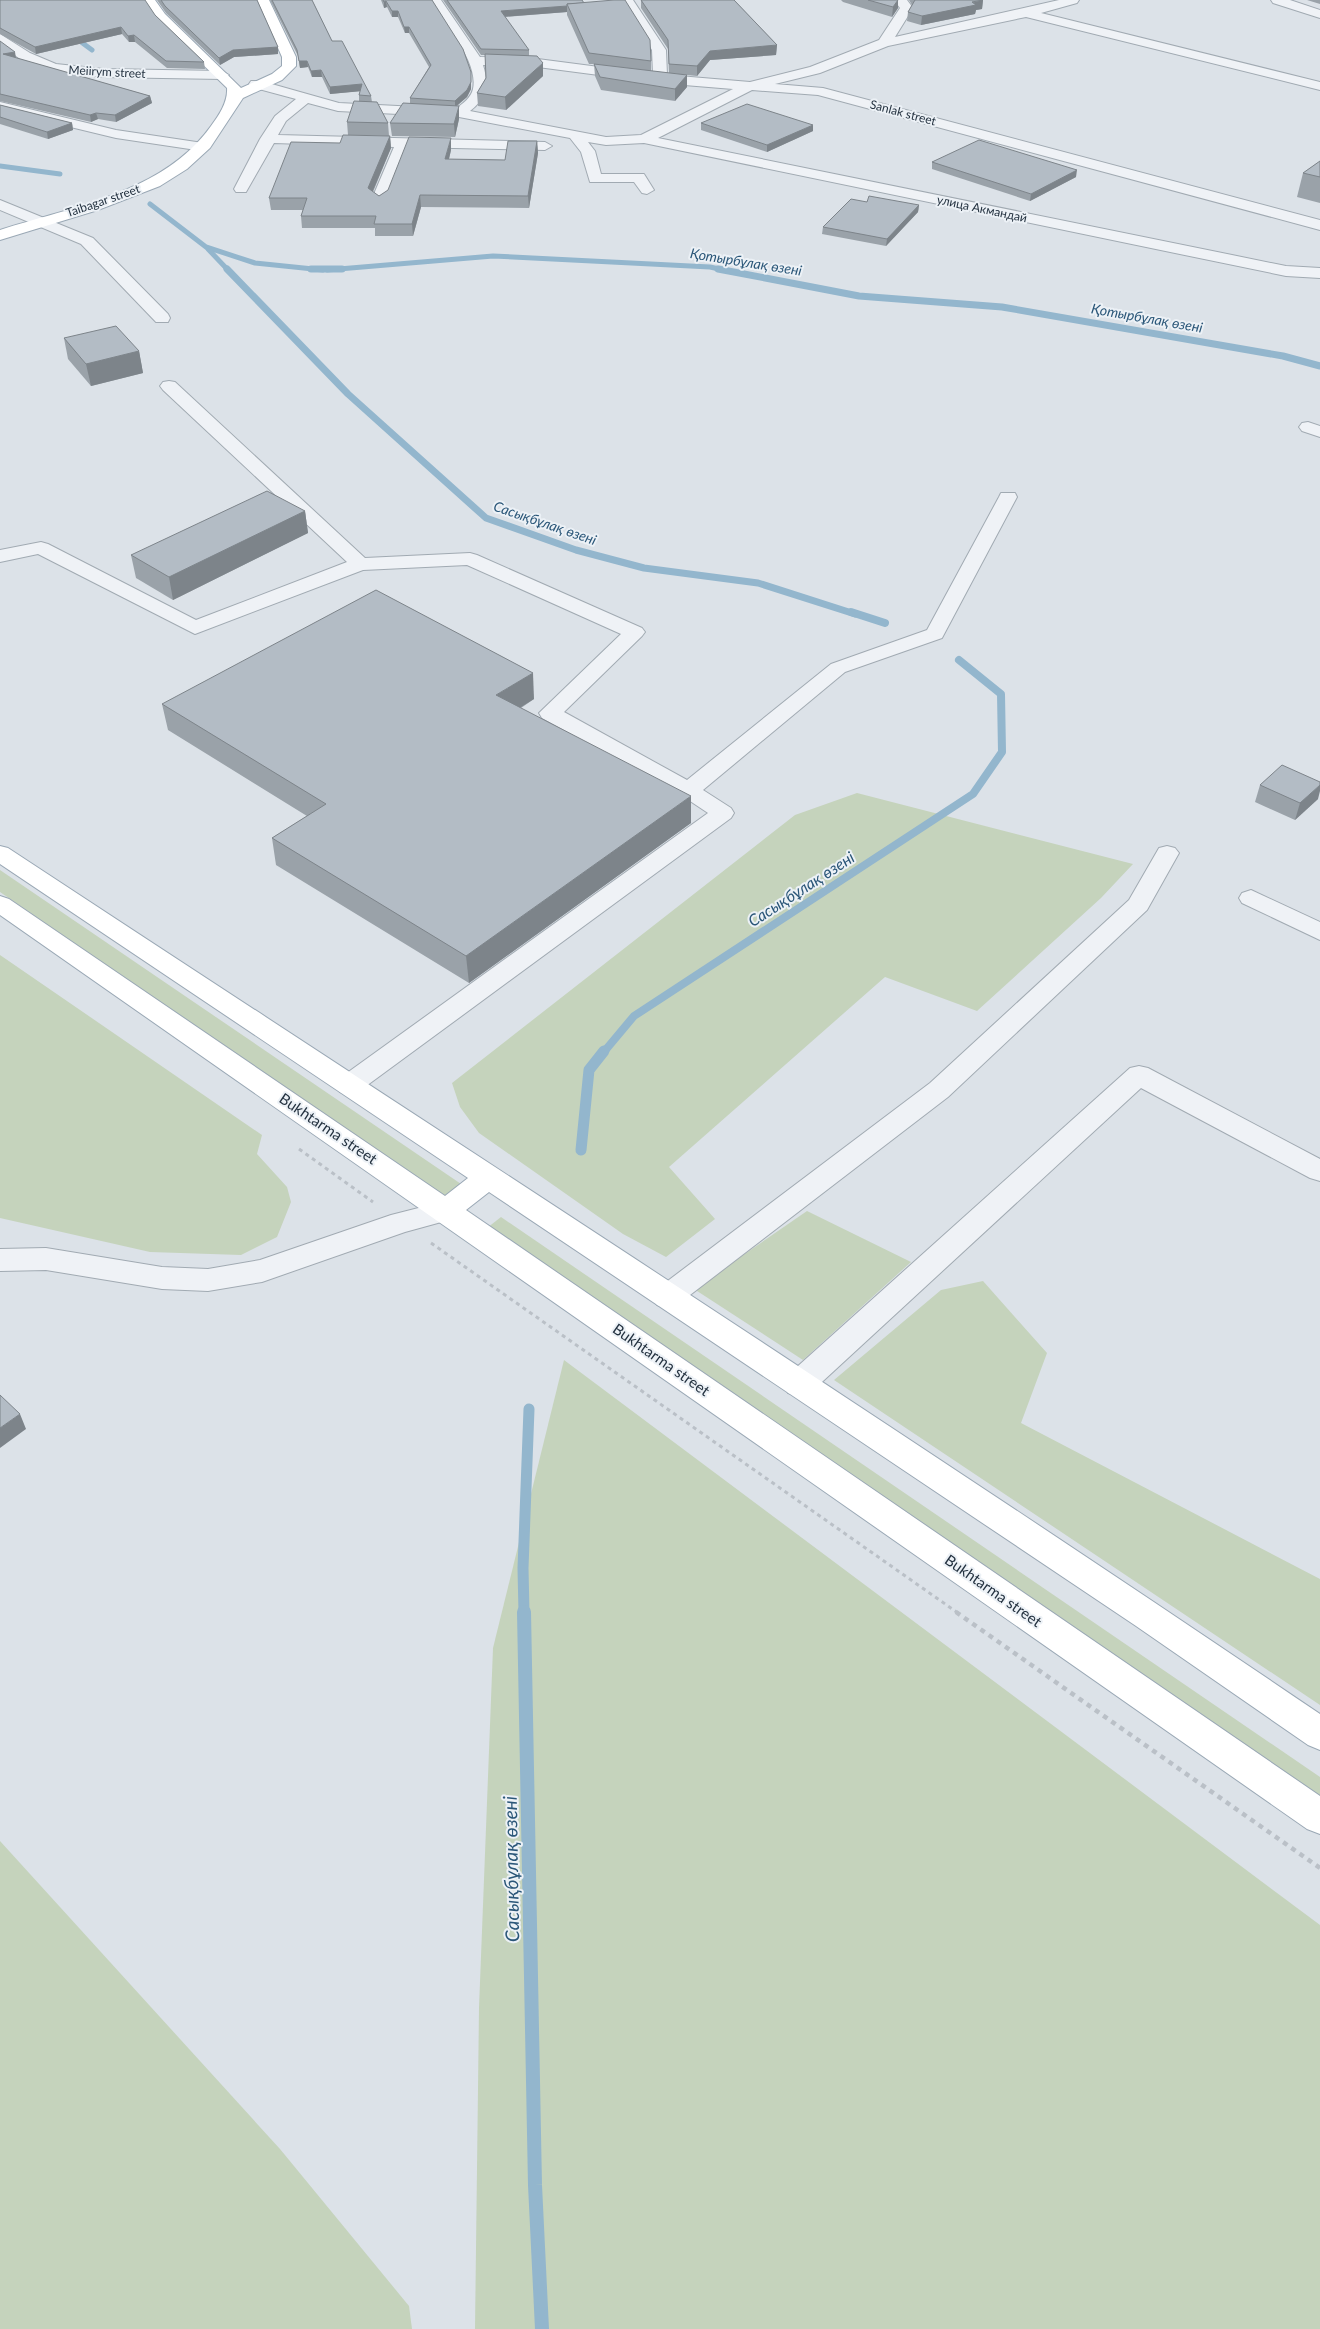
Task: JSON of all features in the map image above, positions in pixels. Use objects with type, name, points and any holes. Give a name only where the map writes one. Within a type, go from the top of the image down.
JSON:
[{"type":"main road","points":[[148,0],[160,18],[234,87],[232,102]]},
{"type":"main road","points":[[263,0],[290,61],[286,70],[269,82],[269,85],[281,91]]},
{"type":"main road","points":[[222,75],[256,84]]},
{"type":"main road","points":[[232,102],[243,91],[256,84],[275,78]]},
{"type":"main road","points":[[232,102],[254,90],[281,91]]},
{"type":"main road","name":"Taibagar street","points":[[0,235],[136,190],[172,172],[203,147],[218,128],[232,102]]},
{"type":"main road","points":[[0,853],[799,1384],[1320,1734]]},
{"type":"main road","name":"Bukhtarma street","points":[[0,904],[1320,1818]]},
{"type":"main road","points":[[446,1211],[488,1177]]},
{"type":"street","points":[[434,0],[476,62],[481,75],[480,87],[475,100],[459,113]]},
{"type":"street","points":[[627,0],[659,50],[660,79]]},
{"type":"street","points":[[884,43],[907,8],[900,0]]},
{"type":"street","points":[[267,139],[402,143],[644,139],[749,86],[815,70],[884,43],[1025,13],[1072,0]]},
{"type":"street","points":[[1277,0],[1320,14]]},
{"type":"street","points":[[1025,13],[1320,86]]},
{"type":"street","name":"Meiirym street","points":[[0,38],[25,56],[54,68],[104,73],[222,75]]},
{"type":"street","name":"Sanlak street","points":[[476,62],[530,62],[660,79],[830,93],[1320,225]]},
{"type":"street","points":[[256,84],[349,109],[459,113],[578,140],[588,151],[595,179],[639,177],[647,190]]},
{"type":"street","points":[[241,189],[267,139],[286,111],[306,98]]},
{"type":"street","points":[[0,106],[116,134],[203,147]]},
{"type":"street","name":"улица Акмандай","points":[[644,139],[1286,272],[1320,274]]},
{"type":"street","points":[[379,200],[402,143]]},
{"type":"street","points":[[0,205],[87,241],[162,318]]},
{"type":"street","points":[[169,386],[360,564]]},
{"type":"street","points":[[690,790],[838,668],[935,634],[1008,497]]},
{"type":"street","points":[[0,556],[41,548],[194,628],[360,564],[470,559],[635,632],[550,713],[690,790],[722,813],[349,1085]]},
{"type":"street","points":[[667,1297],[939,1090],[1138,905],[1167,853]]},
{"type":"street","points":[[1251,898],[1320,932]]},
{"type":"street","points":[[799,1384],[1139,1075],[1320,1171]]},
{"type":"street","points":[[0,1260],[46,1259],[162,1278],[208,1280],[262,1272],[401,1222],[446,1211]]},
{"type":"path","points":[[297,1148],[1320,1868]]},
{"type":"green space","points":[[857,793],[1133,864],[1101,898],[977,1011],[885,977],[669,1167],[715,1219],[666,1257],[623,1234],[479,1133],[460,1107],[452,1083],[795,815]]},
{"type":"green space","points":[[0,870],[464,1186],[444,1199],[0,892]]},
{"type":"green space","points":[[0,955],[262,1135],[257,1154],[287,1187],[291,1202],[277,1237],[241,1255],[150,1252],[0,1218]]},
{"type":"green space","points":[[807,1211],[911,1262],[803,1360],[694,1289]]},
{"type":"green space","points":[[501,1217],[1320,1777],[1320,1805],[487,1228]]},
{"type":"green space","points":[[983,1281],[1047,1353],[1021,1423],[1320,1579],[1320,1705],[834,1380],[941,1290]]},
{"type":"green space","points":[[564,1360],[1320,1925],[1320,2329],[475,2329],[479,2008],[493,1648]]},
{"type":"green space","points":[[0,1841],[280,2149],[409,2306],[412,2329],[0,2329]]},
{"type":"building","points":[[0,0],[145,0],[155,15],[204,62],[166,61],[134,35],[128,36],[121,27],[35,47],[0,28]]},
{"type":"building","points":[[161,0],[257,0],[278,47],[233,50],[219,58]]},
{"type":"building","points":[[272,0],[312,0],[332,41],[342,41],[371,96],[359,95],[362,84],[330,87],[321,70],[311,71],[307,61],[299,61],[297,50]]},
{"type":"building","points":[[383,0],[432,0],[463,49],[471,72],[471,82],[467,90],[455,101],[410,98],[431,65],[409,27],[404,27],[398,11],[392,11],[386,1],[384,2]]},
{"type":"building","points":[[447,0],[582,0],[584,3],[501,11],[529,50],[481,49]]},
{"type":"building","points":[[625,0],[650,40],[651,61],[589,53],[567,4]]},
{"type":"building","points":[[641,0],[734,0],[777,45],[710,51],[697,66],[669,64],[668,40]]},
{"type":"building","points":[[868,0],[898,0],[893,7]]},
{"type":"building","points":[[915,0],[983,0],[972,2],[976,5],[922,16],[908,12]]},
{"type":"building","points":[[0,41],[15,52],[3,54],[150,96],[115,115],[96,113],[90,115],[0,94]]},
{"type":"building","points":[[485,54],[537,56],[543,63],[505,97],[477,93],[486,78]]},
{"type":"building","points":[[594,64],[687,75],[675,89],[600,77]]},
{"type":"building","points":[[354,101],[377,102],[388,123],[347,122]]},
{"type":"building","points":[[403,103],[459,106],[454,124],[390,123]]},
{"type":"building","points":[[747,104],[813,125],[767,145],[701,123]]},
{"type":"building","points":[[0,105],[72,123],[47,132],[0,117]]},
{"type":"building","points":[[343,135],[390,136],[368,188],[379,196],[388,190],[409,137],[451,138],[445,159],[505,160],[508,141],[537,141],[528,196],[420,195],[412,224],[374,224],[376,216],[301,216],[307,198],[269,198],[291,142],[340,143]]},
{"type":"building","points":[[979,140],[1077,170],[1031,194],[932,162]]},
{"type":"building","points":[[1320,161],[1320,177],[1303,173]]},
{"type":"building","points":[[869,196],[919,205],[887,239],[823,227],[851,199],[867,202]]},
{"type":"building","points":[[116,326],[139,351],[86,364],[64,338]]},
{"type":"building","points":[[267,491],[305,511],[169,577],[131,555]]},
{"type":"building","points":[[376,590],[533,673],[496,695],[691,796],[466,956],[272,838],[326,804],[162,704]]},
{"type":"building","points":[[1282,765],[1320,782],[1320,785],[1300,803],[1260,785]]},
{"type":"building","points":[[0,1395],[20,1414],[0,1428]]},
{"type":"waterway","points":[[73,36],[92,50]]},
{"type":"waterway","points":[[0,166],[60,174]]},
{"type":"waterway","name":"Қотырбұлақ өзені","points":[[150,204],[206,247],[255,263],[313,269]]},
{"type":"waterway","name":"Сасықбұлақ өзені","points":[[208,249],[228,270]]},
{"type":"waterway","name":"Қотырбұлақ өзені","points":[[339,269],[493,256],[710,267],[724,270]]},
{"type":"waterway","name":"Сасықбұлақ өзені","points":[[227,269],[348,394],[486,518],[576,550],[644,568],[758,583],[855,614]]},
{"type":"waterway","name":"Қотырбұлақ өзені","points":[[313,269],[339,269]]},
{"type":"waterway","name":"Қотырбұлақ өзені","points":[[313,269],[323,270]]},
{"type":"waterway","name":"Қотырбұлақ өзені","points":[[327,270],[339,269]]},
{"type":"waterway","name":"Қотырбұлақ өзені","points":[[718,269],[859,296],[1002,307],[1283,356],[1320,366]]},
{"type":"waterway","name":"Сасықбұлақ өзені","points":[[851,612],[885,623]]},
{"type":"waterway","name":"Сасықбұлақ өзені","points":[[603,1053],[634,1016],[973,794],[1002,752],[1001,694],[959,660]]},
{"type":"waterway","name":"Сасықбұлақ өзені","points":[[581,1150],[589,1070],[604,1051]]},
{"type":"waterway","name":"Сасықбұлақ өзені","points":[[524,1613],[523,1568],[529,1409]]},
{"type":"waterway","name":"Сасықбұлақ өзені","points":[[524,1612],[535,2185],[542,2329]]}]
